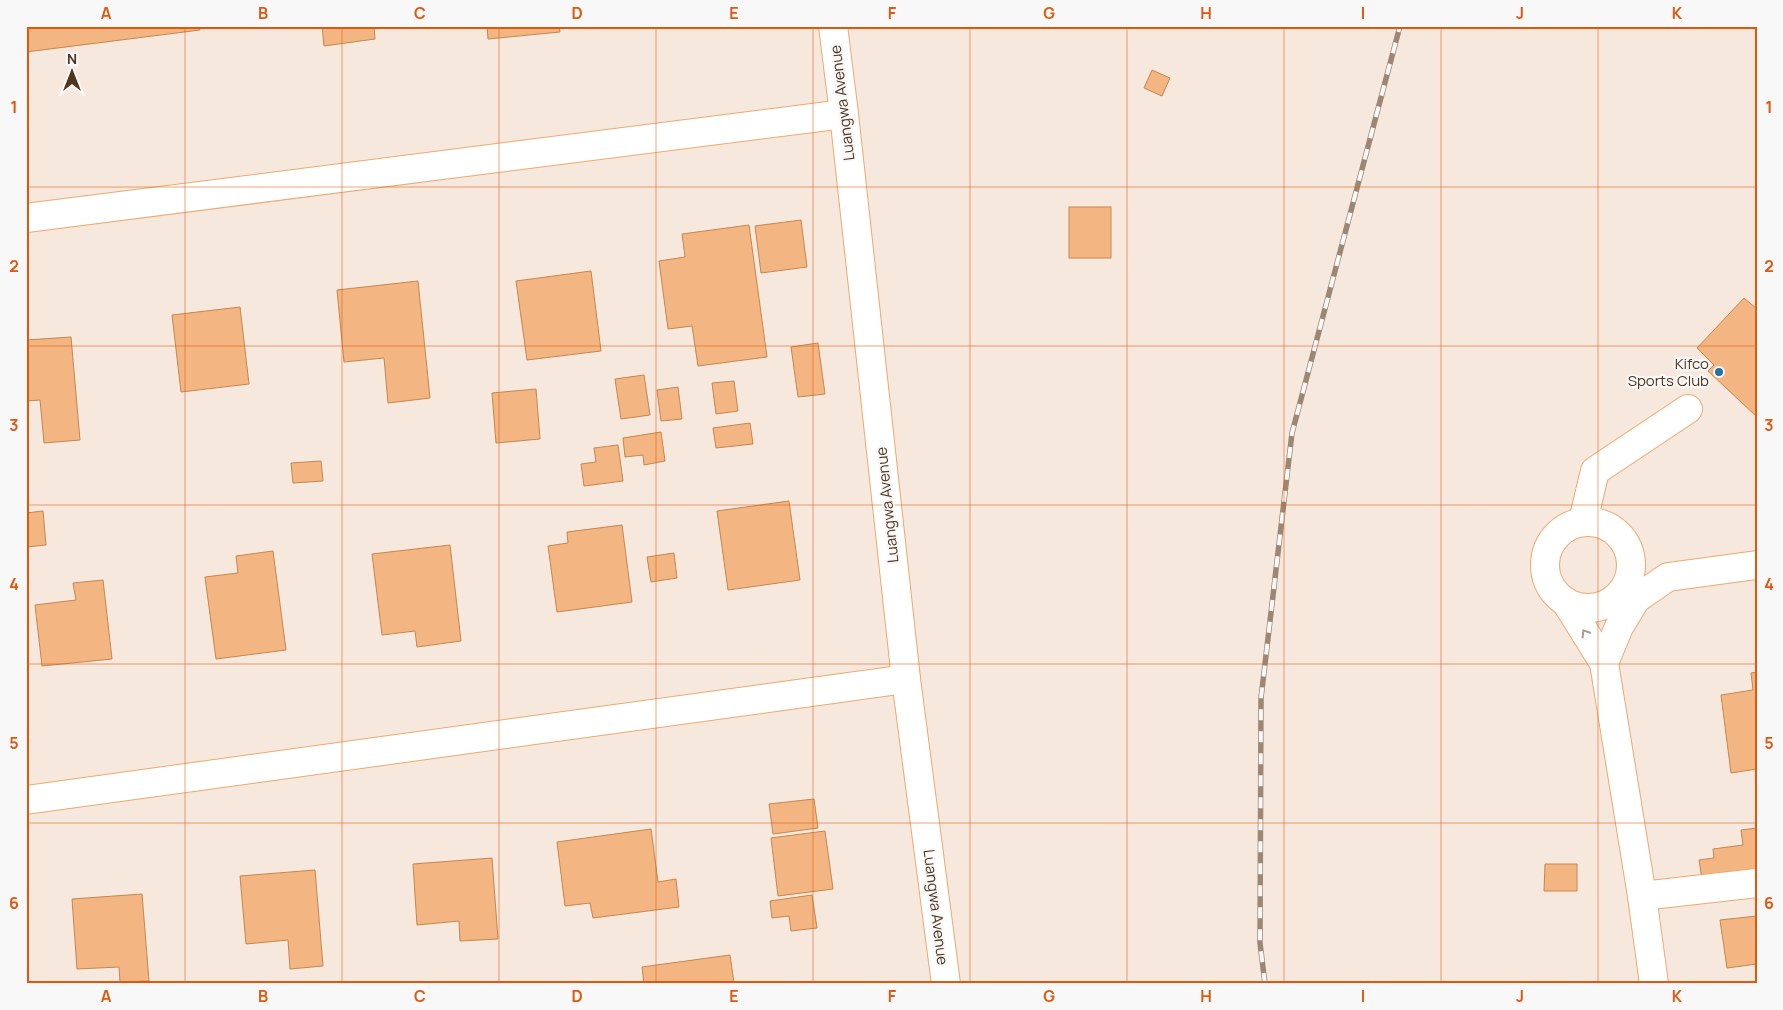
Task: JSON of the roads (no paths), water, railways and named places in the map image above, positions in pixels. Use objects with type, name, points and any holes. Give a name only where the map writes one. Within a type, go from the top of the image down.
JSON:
[{"type":"street","name":"Luangwa Avenue","points":[[833,26],[906,680],[946,984]]},
{"type":"street","points":[[26,218],[844,114]]},
{"type":"street","points":[[1583,521],[1595,471],[1688,409]]},
{"type":"street","points":[[1604,663],[1618,627],[1630,576],[1631,561],[1628,548],[1620,535],[1609,526],[1597,521],[1583,521],[1570,524],[1558,532],[1550,544],[1545,557],[1548,583],[1556,594],[1578,608],[1591,609],[1604,606],[1615,599],[1624,589],[1630,576]]},
{"type":"street","points":[[1628,548],[1668,577]]},
{"type":"street","points":[[1618,627],[1636,599],[1668,577],[1757,566]]},
{"type":"street","points":[[1566,602],[1604,663],[1642,896],[1654,984]]},
{"type":"street","points":[[26,800],[906,680]]},
{"type":"street","points":[[1642,896],[1757,883]]},
{"type":"railway","points":[[1265,984],[1260,943],[1261,698],[1292,433],[1400,26]]},
{"type":"place","name":"Kifco Sports Club","points":[[1719,372]]}]
